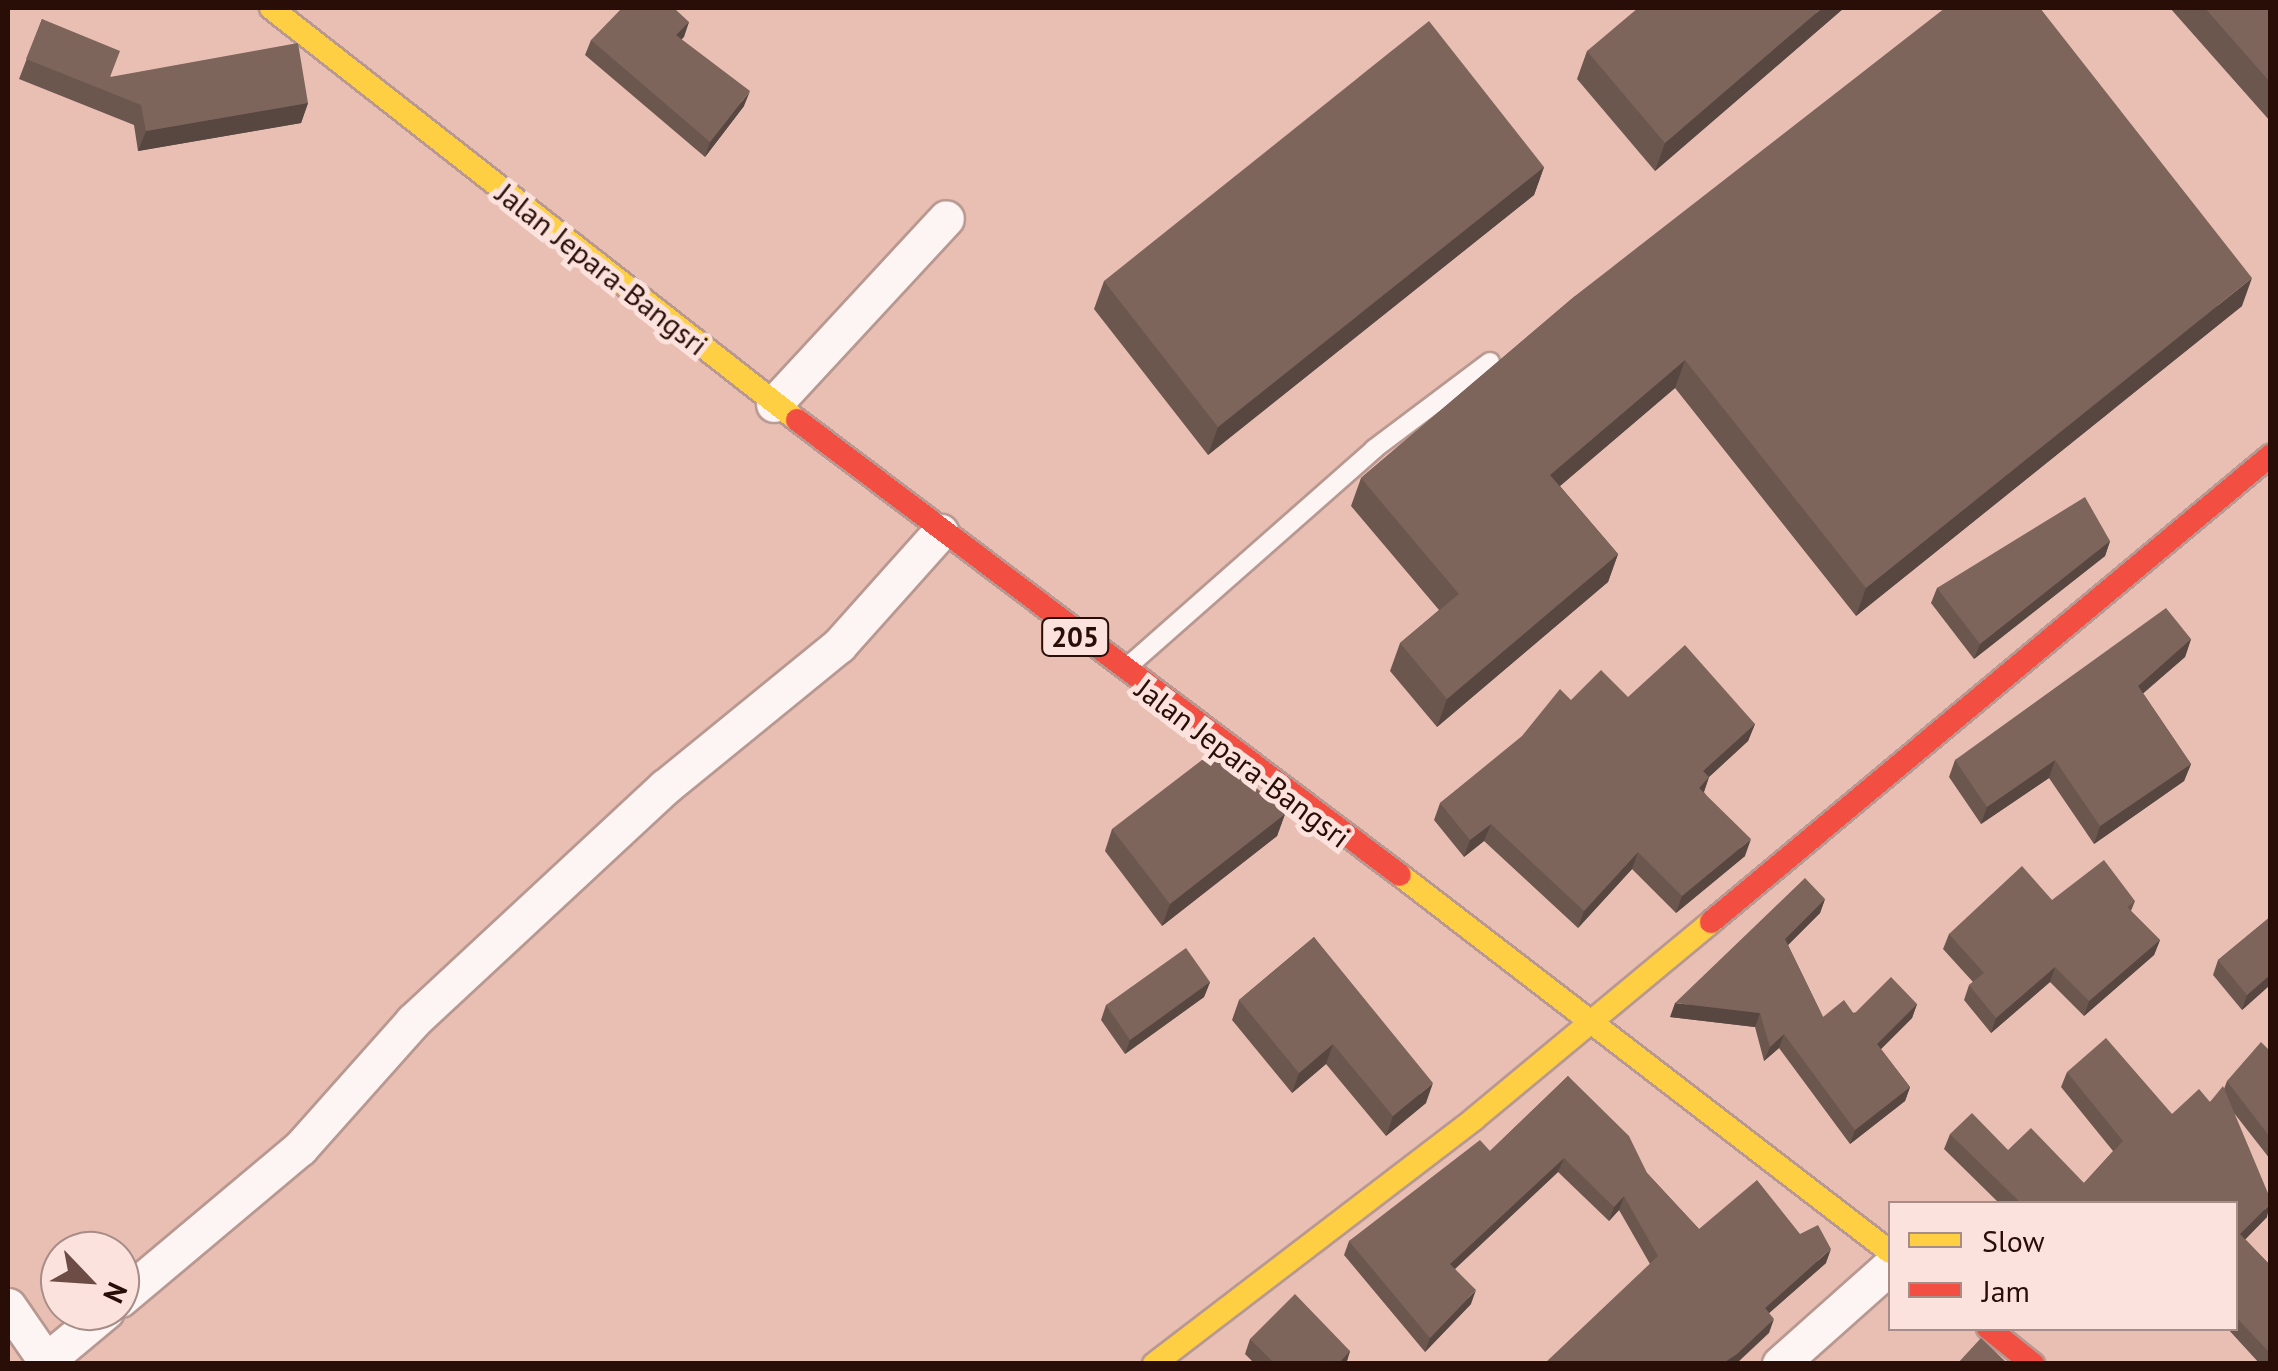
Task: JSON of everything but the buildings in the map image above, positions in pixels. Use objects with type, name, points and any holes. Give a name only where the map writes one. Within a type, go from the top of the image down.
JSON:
[{"type":"main road","name":"Jalan Jepara-Bangsri","points":[[271,8],[1122,672],[1591,1015],[1888,1250]]},
{"type":"main road","points":[[1154,1364],[1474,1119],[1591,1015],[2270,456]]},
{"type":"main road","points":[[1992,1331],[2033,1364]]},
{"type":"street","points":[[774,404],[946,218]]},
{"type":"street","points":[[140,1282],[300,1148],[413,1021],[666,787],[839,645],[940,532]]},
{"type":"street","points":[[1780,1364],[1888,1268]]},
{"type":"street","points":[[8,1306],[47,1362],[83,1331]]},
{"type":"lane","points":[[1122,672],[1374,448],[1490,362]]},
{"type":"traffic: slow","points":[[271,8],[797,420]]},
{"type":"traffic: slow","points":[[1400,875],[1888,1250]]},
{"type":"traffic: slow","points":[[1154,1364],[1474,1119],[1711,922]]},
{"type":"traffic: jam","points":[[797,420],[1400,875]]},
{"type":"traffic: jam","points":[[1711,922],[2270,456]]},
{"type":"traffic: jam","points":[[1992,1331],[2033,1364]]}]
